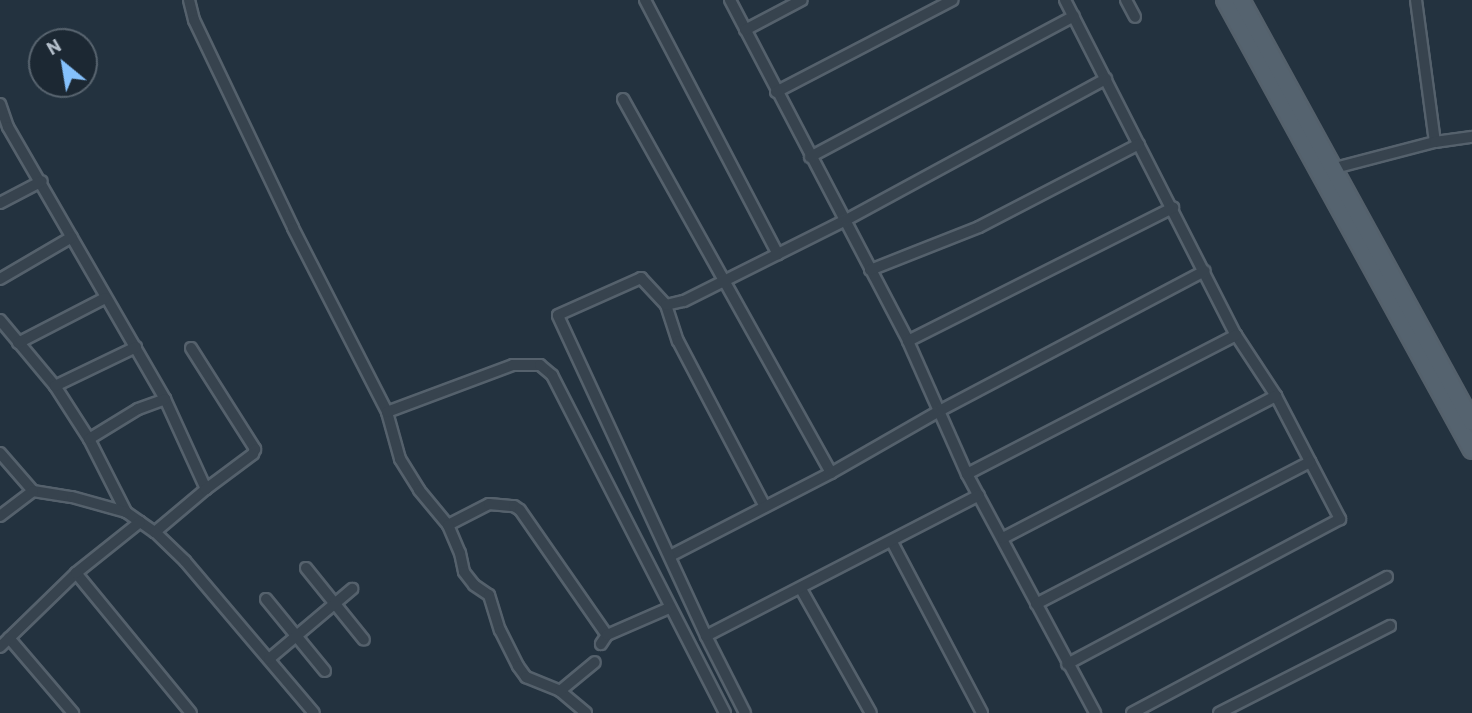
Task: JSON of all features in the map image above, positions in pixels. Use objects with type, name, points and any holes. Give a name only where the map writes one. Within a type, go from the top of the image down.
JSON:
[{"type":"main road","points":[[1225,0],[1472,450]]},
{"type":"main road","points":[[1241,0],[1331,169],[1472,422]]},
{"type":"street","points":[[190,0],[194,20],[293,228],[387,412],[400,459],[419,490],[447,525],[457,544],[464,572],[474,585],[489,595],[513,659],[526,677],[560,691],[586,713]]},
{"type":"street","points":[[645,0],[778,254]]},
{"type":"street","points":[[730,0],[908,341],[941,410],[967,474],[1095,713]]},
{"type":"street","points":[[745,30],[802,0]]},
{"type":"street","points":[[776,92],[953,0]]},
{"type":"street","points":[[1065,0],[1236,335],[1276,396],[1340,519],[1067,664]]},
{"type":"street","points":[[1126,0],[1135,17]]},
{"type":"street","points":[[1416,0],[1434,142]]},
{"type":"street","points":[[810,157],[1074,16]]},
{"type":"street","points":[[666,305],[684,301],[846,220],[1106,79]]},
{"type":"street","points":[[623,99],[831,473]]},
{"type":"street","points":[[0,104],[4,129],[42,181],[105,298],[136,347],[165,399],[206,489]]},
{"type":"street","points":[[1331,169],[1434,142],[1472,137]]},
{"type":"street","points":[[870,270],[979,227],[1139,144]]},
{"type":"street","points":[[0,203],[42,181]]},
{"type":"street","points":[[908,341],[1173,208]]},
{"type":"street","points":[[0,278],[72,237]]},
{"type":"street","points":[[670,556],[831,473],[941,410],[1205,271]]},
{"type":"street","points":[[745,713],[706,636],[558,315],[641,278],[666,305],[678,341],[765,507]]},
{"type":"street","points":[[18,342],[105,298]]},
{"type":"street","points":[[0,320],[55,386],[89,439],[126,512]]},
{"type":"street","points":[[967,474],[1236,335]]},
{"type":"street","points":[[55,386],[136,347]]},
{"type":"street","points":[[155,532],[253,454],[255,449],[191,348]]},
{"type":"street","points":[[387,412],[513,365],[540,365],[552,375],[725,713]]},
{"type":"street","points":[[1003,538],[1276,396]]},
{"type":"street","points":[[89,439],[138,409],[165,399]]},
{"type":"street","points":[[0,453],[33,491],[82,499],[126,512],[155,532],[185,561],[314,713]]},
{"type":"street","points":[[1036,604],[1310,462]]},
{"type":"street","points":[[0,516],[33,491]]},
{"type":"street","points":[[706,636],[979,495]]},
{"type":"street","points":[[447,525],[489,504],[514,506],[520,510],[604,640],[669,608]]},
{"type":"street","points":[[0,647],[76,573],[140,522]]},
{"type":"street","points":[[892,542],[982,713]]},
{"type":"street","points":[[306,568],[364,640]]},
{"type":"street","points":[[76,573],[191,713]]},
{"type":"street","points":[[1132,713],[1387,577]]},
{"type":"street","points":[[269,659],[352,589]]},
{"type":"street","points":[[801,589],[871,713]]},
{"type":"street","points":[[266,599],[326,671]]},
{"type":"street","points":[[1219,713],[1390,626]]},
{"type":"street","points":[[9,638],[74,713]]},
{"type":"street","points":[[560,691],[595,662]]}]
